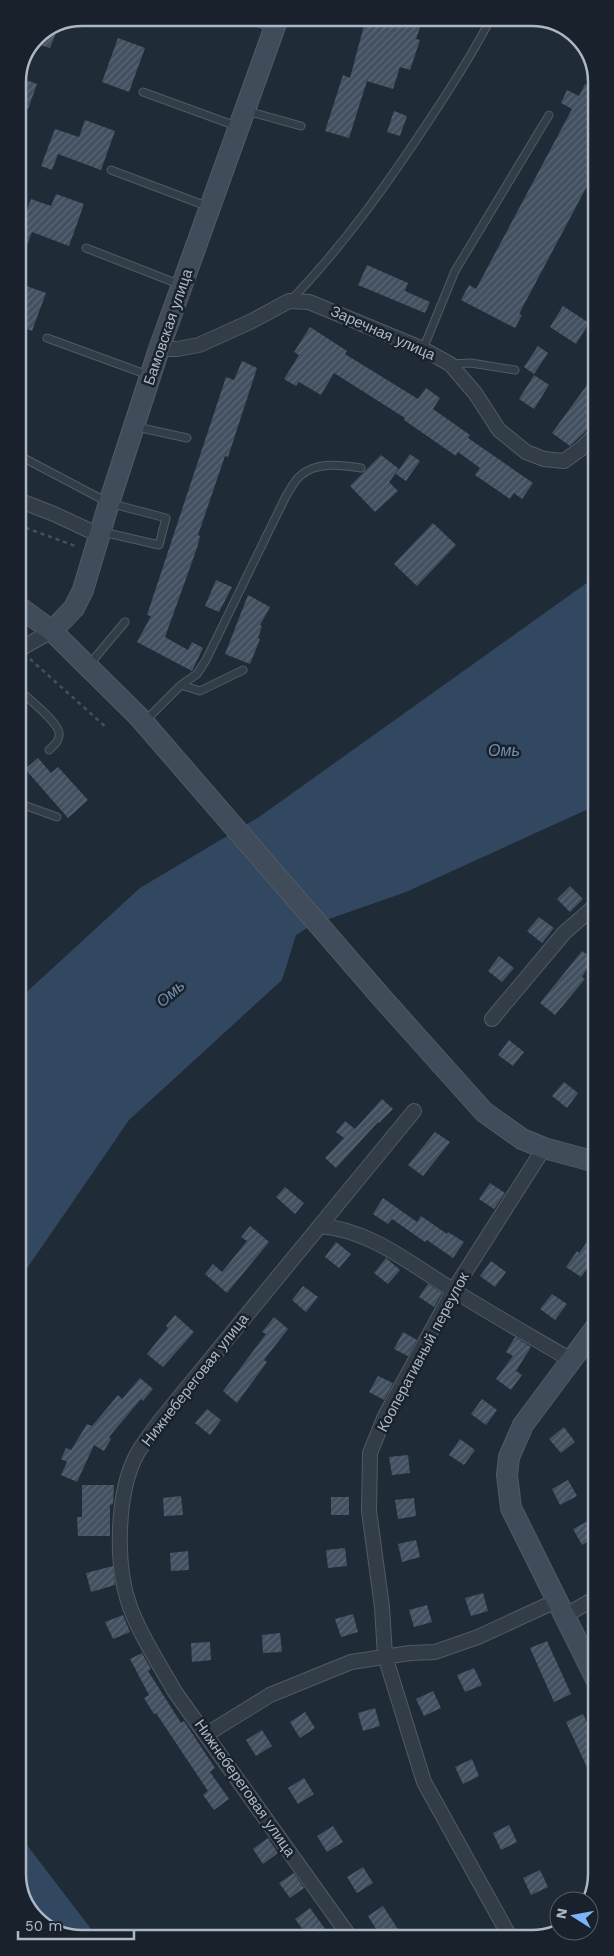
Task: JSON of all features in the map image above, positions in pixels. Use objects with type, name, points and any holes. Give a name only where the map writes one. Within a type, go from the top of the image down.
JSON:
[{"type":"street","name":"Бамовская улица","points":[[52,631],[74,608],[83,590],[108,503],[159,349],[275,26]]},
{"type":"street","name":"Заречная улица","points":[[289,302],[309,302],[330,309],[423,349],[450,364],[475,393],[499,430],[526,452],[544,459],[564,461],[588,442]]},
{"type":"street","points":[[159,349],[178,349],[199,345],[289,302]]},
{"type":"street","points":[[26,503],[54,514],[98,540]]},
{"type":"street","points":[[26,612],[52,631],[144,722],[382,998],[484,1112],[522,1139],[544,1148],[588,1160]]},
{"type":"street","points":[[26,646],[52,631]]},
{"type":"street","points":[[492,1020],[559,940],[588,915]]},
{"type":"street","name":"Нижнебереговая улица","points":[[345,1930],[207,1734],[175,1692],[130,1607],[119,1552],[123,1496],[137,1454],[159,1422],[414,1111]]},
{"type":"street","name":"Кооперативный переулок","points":[[507,1930],[424,1782],[385,1656],[382,1607],[369,1511],[370,1453],[386,1416],[453,1290],[544,1148]]},
{"type":"street","points":[[320,1226],[352,1231],[378,1242],[453,1290],[571,1360]]},
{"type":"street","points":[[588,1337],[514,1440],[509,1456],[507,1475],[511,1508],[588,1663]]},
{"type":"street","points":[[207,1734],[270,1695],[351,1662],[385,1656],[435,1652],[560,1608],[588,1600]]},
{"type":"lane","points":[[289,302],[329,260],[385,185],[472,54],[487,26]]},
{"type":"lane","points":[[143,92],[242,119],[301,126]]},
{"type":"lane","points":[[423,349],[455,271],[549,115]]},
{"type":"lane","points":[[111,170],[210,208]]},
{"type":"lane","points":[[86,248],[182,286]]},
{"type":"lane","points":[[47,338],[151,376]]},
{"type":"lane","points":[[450,364],[471,363],[515,370]]},
{"type":"lane","points":[[134,427],[187,438]]},
{"type":"lane","points":[[26,459],[108,503],[166,518],[159,545],[98,540]]},
{"type":"lane","points":[[144,722],[181,685],[197,674],[206,660],[286,496],[300,476],[314,467],[336,465],[361,468]]},
{"type":"lane","points":[[88,666],[125,622]]},
{"type":"lane","points":[[181,685],[200,691],[243,670]]},
{"type":"lane","points":[[26,697],[57,726],[60,735],[57,742],[49,750]]},
{"type":"lane","points":[[26,805],[57,817]]},
{"type":"path","points":[[26,526],[98,540]]},
{"type":"path","points":[[26,656],[107,728]]},
{"type":"water","name":"Омь","points":[[588,582],[588,809],[406,892],[312,925],[296,935],[282,980],[129,1120],[26,1270],[26,993],[140,888],[259,817]]},
{"type":"water","points":[[26,1844],[92,1930],[71,1929],[54,1922],[40,1911],[28,1888]]},
{"type":"building","points":[[364,26],[421,26],[416,39],[420,40],[410,70],[400,67],[393,89],[367,81],[349,138],[325,131],[343,75],[350,78]]},
{"type":"building","points":[[56,34],[50,48],[41,45]]},
{"type":"building","points":[[118,38],[145,48],[129,92],[102,82]]},
{"type":"building","points":[[26,80],[37,84],[28,109],[26,108]]},
{"type":"building","points":[[585,84],[588,86],[588,184],[519,314],[522,315],[515,328],[461,300],[469,285],[476,289],[572,109],[561,103],[567,90],[579,96]]},
{"type":"building","points":[[394,111],[407,116],[400,136],[387,132]]},
{"type":"building","points":[[85,120],[115,131],[101,170],[58,154],[52,170],[41,166],[55,129],[79,137]]},
{"type":"building","points":[[56,194],[84,204],[69,246],[32,232],[26,247],[26,212],[31,199],[51,206]]},
{"type":"building","points":[[367,265],[408,283],[405,291],[430,302],[425,313],[358,285]]},
{"type":"building","points":[[26,286],[46,293],[32,331],[26,329]]},
{"type":"building","points":[[563,306],[588,322],[576,344],[550,327]]},
{"type":"building","points":[[310,327],[347,351],[345,354],[418,399],[426,388],[440,398],[433,409],[470,435],[468,438],[533,483],[522,499],[514,493],[510,499],[475,475],[480,468],[458,452],[456,456],[404,420],[405,418],[334,373],[321,395],[299,382],[296,386],[284,379],[299,355],[294,352]]},
{"type":"building","points":[[538,346],[548,353],[534,374],[524,367]]},
{"type":"building","points":[[242,361],[257,368],[228,457],[225,456],[198,535],[200,536],[197,548],[165,637],[188,650],[192,642],[203,648],[192,671],[137,642],[151,616],[147,615],[226,377],[234,380]]},
{"type":"building","points":[[534,375],[549,385],[534,409],[519,399]]},
{"type":"building","points":[[588,384],[588,428],[570,446],[552,433]]},
{"type":"building","points":[[410,454],[420,461],[406,481],[396,474]]},
{"type":"building","points":[[381,455],[399,469],[389,482],[398,491],[375,512],[350,486]]},
{"type":"building","points":[[433,523],[456,545],[417,586],[394,564]]},
{"type":"building","points":[[216,580],[232,587],[219,612],[205,606]]},
{"type":"building","points":[[248,595],[270,607],[260,625],[262,626],[258,638],[260,639],[250,664],[225,654]]},
{"type":"building","points":[[38,758],[51,773],[58,767],[88,800],[68,818],[26,768]]},
{"type":"building","points":[[570,886],[583,899],[570,912],[557,899]]},
{"type":"building","points":[[539,917],[554,928],[542,943],[527,931]]},
{"type":"building","points":[[582,951],[588,955],[588,967],[582,977],[585,979],[555,1015],[540,1003]]},
{"type":"building","points":[[499,956],[514,968],[502,982],[488,971]]},
{"type":"building","points":[[509,1040],[524,1052],[513,1066],[498,1055]]},
{"type":"building","points":[[564,1082],[578,1093],[567,1108],[552,1096]]},
{"type":"building","points":[[382,1099],[393,1109],[378,1122],[336,1168],[325,1158],[344,1138],[336,1132],[345,1121],[355,1129]]},
{"type":"building","points":[[435,1132],[450,1142],[423,1176],[408,1165]]},
{"type":"building","points":[[490,1183],[505,1193],[494,1209],[479,1199]]},
{"type":"building","points":[[285,1187],[304,1203],[295,1214],[276,1197]]},
{"type":"building","points":[[383,1198],[417,1222],[421,1216],[447,1234],[448,1232],[464,1242],[453,1258],[427,1240],[425,1242],[392,1219],[388,1224],[373,1214]]},
{"type":"building","points":[[250,1226],[269,1242],[227,1293],[205,1274],[213,1264],[222,1272],[247,1241],[241,1237]]},
{"type":"building","points":[[588,1241],[588,1268],[581,1277],[566,1267],[577,1251],[579,1253]]},
{"type":"building","points":[[336,1242],[351,1254],[339,1268],[325,1257]]},
{"type":"building","points":[[386,1258],[400,1270],[388,1284],[374,1273]]},
{"type":"building","points":[[491,1261],[506,1272],[495,1287],[480,1276]]},
{"type":"building","points":[[428,1284],[442,1293],[434,1307],[419,1297]]},
{"type":"building","points":[[303,1286],[318,1297],[306,1312],[292,1300]]},
{"type":"building","points":[[552,1294],[567,1304],[555,1320],[540,1309]]},
{"type":"building","points":[[175,1315],[194,1332],[163,1367],[147,1354],[168,1328],[166,1326]]},
{"type":"building","points":[[274,1317],[288,1329],[264,1360],[267,1362],[237,1403],[223,1391],[266,1334],[262,1332]]},
{"type":"building","points":[[403,1332],[417,1340],[408,1356],[394,1349]]},
{"type":"building","points":[[515,1337],[531,1347],[516,1371],[522,1375],[511,1390],[496,1379],[513,1356],[506,1352]]},
{"type":"building","points":[[378,1376],[393,1383],[384,1400],[369,1392]]},
{"type":"building","points":[[140,1378],[153,1389],[143,1401],[141,1399],[109,1437],[111,1439],[104,1451],[94,1445],[77,1482],[61,1475],[67,1462],[61,1459],[66,1448],[71,1450],[87,1424],[92,1426],[118,1395],[122,1399]]},
{"type":"building","points":[[482,1399],[497,1410],[486,1425],[471,1414]]},
{"type":"building","points":[[207,1409],[221,1420],[210,1435],[195,1423]]},
{"type":"building","points":[[564,1427],[575,1442],[561,1453],[549,1439]]},
{"type":"building","points":[[460,1439],[475,1450],[464,1465],[449,1455]]},
{"type":"building","points":[[408,1455],[410,1473],[392,1475],[389,1457]]},
{"type":"building","points":[[568,1480],[577,1496],[560,1505],[552,1489]]},
{"type":"building","points":[[82,1485],[114,1485],[113,1504],[110,1505],[110,1536],[78,1536],[77,1517],[82,1517]]},
{"type":"building","points":[[181,1496],[183,1515],[164,1516],[163,1498]]},
{"type":"building","points":[[331,1497],[349,1497],[349,1515],[331,1515]]},
{"type":"building","points":[[414,1498],[416,1516],[398,1519],[395,1500]]},
{"type":"building","points":[[588,1521],[588,1542],[582,1545],[573,1529]]},
{"type":"building","points":[[416,1540],[420,1557],[402,1562],[398,1544]]},
{"type":"building","points":[[345,1548],[347,1566],[328,1568],[326,1550]]},
{"type":"building","points":[[188,1551],[189,1570],[171,1571],[170,1553]]},
{"type":"building","points":[[113,1566],[115,1585],[91,1592],[86,1573]]},
{"type":"building","points":[[483,1593],[488,1611],[471,1616],[465,1598]]},
{"type":"building","points":[[427,1605],[432,1622],[414,1627],[409,1610]]},
{"type":"building","points":[[353,1614],[358,1632],[341,1637],[335,1619]]},
{"type":"building","points":[[123,1615],[130,1632],[113,1639],[105,1622]]},
{"type":"building","points":[[280,1633],[282,1652],[263,1653],[262,1635]]},
{"type":"building","points":[[547,1641],[571,1694],[554,1702],[530,1648]]},
{"type":"building","points":[[210,1642],[211,1660],[192,1662],[191,1643]]},
{"type":"building","points":[[142,1653],[151,1669],[148,1671],[181,1723],[184,1721],[215,1768],[210,1772],[229,1799],[214,1810],[203,1795],[208,1791],[144,1698],[149,1695],[130,1659]]},
{"type":"building","points":[[474,1668],[482,1685],[465,1692],[457,1675]]},
{"type":"building","points":[[433,1691],[441,1708],[424,1716],[416,1699]]},
{"type":"building","points":[[375,1708],[380,1726],[363,1731],[358,1713]]},
{"type":"building","points":[[305,1712],[315,1728],[300,1738],[290,1722]]},
{"type":"building","points":[[583,1714],[588,1725],[588,1770],[566,1722]]},
{"type":"building","points":[[262,1730],[272,1746],[256,1756],[246,1740]]},
{"type":"building","points":[[472,1759],[479,1776],[463,1784],[455,1767]]},
{"type":"building","points":[[304,1778],[314,1794],[298,1804],[288,1788]]},
{"type":"building","points":[[509,1825],[517,1842],[501,1850],[493,1833]]},
{"type":"building","points":[[333,1826],[343,1842],[327,1852],[317,1836]]},
{"type":"building","points":[[268,1838],[278,1853],[263,1864],[253,1849]]},
{"type":"building","points":[[363,1867],[373,1883],[357,1893],[347,1877]]},
{"type":"building","points":[[540,1870],[548,1887],[531,1895],[523,1878]]},
{"type":"building","points":[[294,1873],[304,1888],[290,1898],[279,1883]]},
{"type":"building","points":[[383,1906],[398,1930],[377,1930],[368,1916]]},
{"type":"building","points":[[310,1908],[326,1930],[304,1930],[295,1919]]}]
